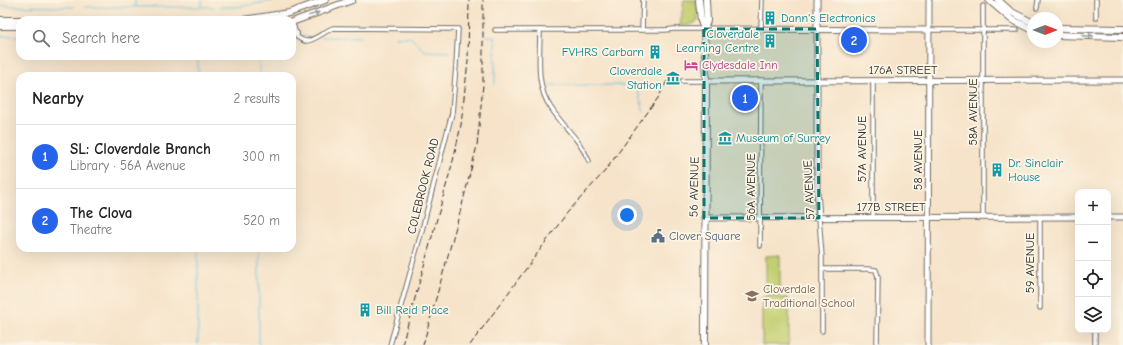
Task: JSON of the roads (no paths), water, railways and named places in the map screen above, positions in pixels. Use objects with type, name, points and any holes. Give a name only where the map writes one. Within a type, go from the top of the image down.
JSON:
[{"type":"highway","points":[[270,16],[289,13],[325,0]]},
{"type":"highway","points":[[296,20],[352,0]]},
{"type":"highway","name":"56 AVENUE","points":[[699,0],[701,21],[704,29],[706,81],[704,345]]},
{"type":"highway","name":"56 AVENUE","points":[[704,29],[707,21],[706,0]]},
{"type":"highway","points":[[989,0],[1011,19],[1027,27]]},
{"type":"highway","points":[[998,0],[1010,11],[1027,19]]},
{"type":"highway","points":[[0,20],[16,20]]},
{"type":"highway","points":[[0,26],[16,26]]},
{"type":"highway","points":[[1063,28],[1123,29]]},
{"type":"highway","points":[[1063,35],[1123,36]]},
{"type":"street","points":[[642,30],[643,0]]},
{"type":"street","points":[[761,29],[762,0]]},
{"type":"street","name":"57 AVENUE","points":[[817,0],[817,190],[819,218],[821,224],[822,331]]},
{"type":"street","name":"58 AVENUE","points":[[928,345],[929,0]]},
{"type":"street","points":[[1037,8],[1038,0]]},
{"type":"street","points":[[1096,0],[1096,18]]},
{"type":"street","name":"58A AVENUE","points":[[983,6],[983,217]]},
{"type":"street","name":"COLEBROOK ROAD","points":[[296,36],[305,41],[313,39],[325,31],[333,28],[458,29],[452,113],[422,230],[390,345]]},
{"type":"street","points":[[495,30],[1017,30]]},
{"type":"street","points":[[540,30],[541,89],[551,109],[576,137],[589,161]]},
{"type":"street","name":"57A AVENUE","points":[[873,80],[873,218]]},
{"type":"street","name":"176A STREET","points":[[682,81],[1123,80]]},
{"type":"street","name":"56A AVENUE","points":[[760,246],[761,81]]},
{"type":"street","name":"59 AVENUE","points":[[1040,217],[1040,308]]},
{"type":"street","name":"177B STREET","points":[[704,218],[1075,217]]},
{"type":"street","points":[[1111,217],[1123,217]]},
{"type":"street","points":[[822,269],[876,270],[878,277],[877,345]]},
{"type":"street","points":[[1095,333],[1095,345]]},
{"type":"waterway","points":[[135,0],[135,7]]},
{"type":"waterway","points":[[202,0],[202,6]]},
{"type":"waterway","points":[[221,7],[237,7],[278,0]]},
{"type":"waterway","points":[[0,6],[74,7]]},
{"type":"waterway","points":[[84,7],[214,7]]},
{"type":"waterway","points":[[0,36],[16,36]]},
{"type":"waterway","points":[[300,36],[312,37]]},
{"type":"waterway","points":[[487,36],[493,36],[495,40],[495,84]]},
{"type":"waterway","points":[[321,37],[361,37]]},
{"type":"waterway","points":[[395,37],[410,37],[425,51],[449,52]]},
{"type":"waterway","points":[[198,60],[198,72]]},
{"type":"waterway","points":[[259,60],[259,72]]},
{"type":"waterway","points":[[548,85],[636,85],[644,112]]},
{"type":"waterway","points":[[198,252],[198,345]]},
{"type":"waterway","points":[[259,252],[259,345]]},
{"type":"railway","points":[[402,345],[453,161],[461,125],[468,61],[469,0]]},
{"type":"railway","points":[[423,345],[477,146],[483,85],[483,0]]},
{"type":"railway","points":[[470,345],[567,213],[605,171],[658,98],[673,70]]},
{"type":"place","name":"Dann's Electronics","points":[[770,18]]},
{"type":"place","name":"The Clova","points":[[854,40]]},
{"type":"place","name":"Cloverdale Learning Centre","points":[[770,41]]},
{"type":"place","name":"FVHRS Carbarn","points":[[655,52]]},
{"type":"place","name":"Clydesdale Inn","points":[[691,65]]},
{"type":"place","name":"Cloverdale Station","points":[[673,78]]},
{"type":"place","name":"SL: Cloverdale Branch","points":[[745,98]]},
{"type":"place","name":"Museum of Surrey","points":[[725,138]]},
{"type":"place","name":"Dr. Sinclair House","points":[[997,170]]},
{"type":"place","name":"Clover Square","points":[[658,236]]},
{"type":"place","name":"Cloverdale Traditional School","points":[[752,296]]},
{"type":"place","name":"Bill Reid Place","points":[[365,310]]}]
